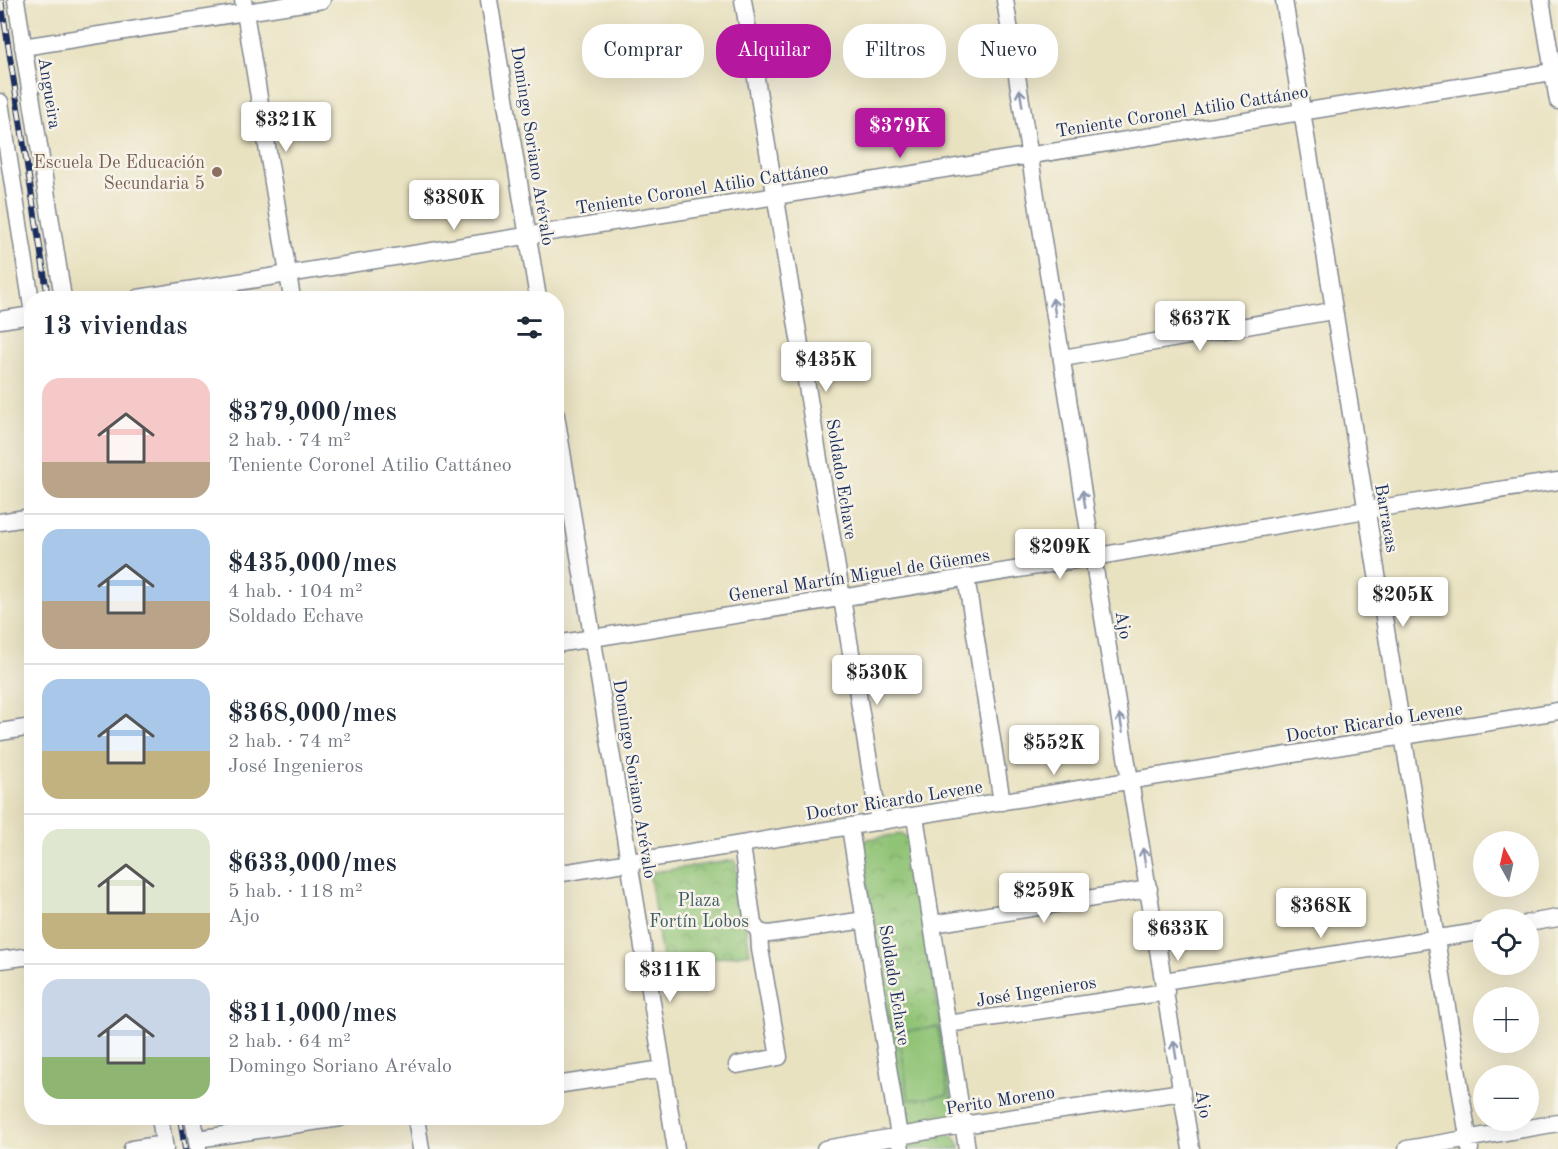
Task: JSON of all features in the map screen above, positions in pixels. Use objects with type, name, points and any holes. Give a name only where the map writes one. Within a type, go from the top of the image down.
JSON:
[{"type":"street","name":"Angueira","points":[[16,0],[62,291]]},
{"type":"street","points":[[23,47],[244,7],[322,0]]},
{"type":"street","name":"Domingo Soriano Arévalo","points":[[489,0],[537,291]]},
{"type":"street","name":"Soldado Echave","points":[[743,0],[879,822]]},
{"type":"street","name":"Ajo","points":[[1005,0],[1093,557],[1191,1149]]},
{"type":"street","name":"Barracas","points":[[1284,0],[1332,311],[1438,939],[1469,1144]]},
{"type":"street","points":[[1541,0],[1556,72],[1558,101]]},
{"type":"street","points":[[244,7],[291,291]]},
{"type":"street","name":"Teniente Coronel Atilio Cattáneo","points":[[186,291],[1556,72]]},
{"type":"street","points":[[0,102],[30,291]]},
{"type":"street","points":[[1063,358],[1332,311]]},
{"type":"street","points":[[0,320],[24,316]]},
{"type":"street","name":"Domingo Soriano Arévalo","points":[[564,470],[676,1149]]},
{"type":"street","name":"General Martín Miguel de Güemes","points":[[564,643],[1093,557],[1366,510],[1558,481]]},
{"type":"street","points":[[0,522],[24,518]]},
{"type":"street","points":[[966,577],[1002,802]]},
{"type":"street","name":"Doctor Ricardo Levene","points":[[564,873],[1558,711]]},
{"type":"street","points":[[0,732],[24,728]]},
{"type":"street","points":[[915,816],[966,1149]]},
{"type":"street","name":"Soldado Echave","points":[[850,827],[900,1143]]},
{"type":"street","points":[[737,1065],[778,1057],[759,932],[753,924],[742,845]]},
{"type":"street","points":[[933,924],[1149,889]]},
{"type":"street","points":[[1539,921],[1558,918]]},
{"type":"street","points":[[759,932],[769,934],[865,920]]},
{"type":"street","name":"José Ingenieros","points":[[948,1024],[1473,933]]},
{"type":"street","points":[[0,960],[24,957]]},
{"type":"street","points":[[564,1084],[663,1069]]},
{"type":"street","name":"Perito Moreno","points":[[825,1149],[900,1143],[963,1125],[1182,1092]]},
{"type":"street","points":[[1407,1149],[1469,1144],[1558,1123]]},
{"type":"street","points":[[132,1149],[164,1146],[161,1125]]},
{"type":"street","points":[[194,1125],[198,1144],[302,1125]]},
{"type":"street","points":[[417,1125],[421,1149]]},
{"type":"green space","points":[[901,834],[909,838],[913,845],[954,1108],[953,1115],[948,1119],[912,1124],[905,1122],[862,854],[862,845],[868,839]]},
{"type":"green space","name":"Plaza Fortín Lobos","points":[[735,860],[750,953],[663,966],[650,876],[654,872]]},
{"type":"green space","points":[[938,1027],[948,1095],[909,1100],[899,1032]]},
{"type":"green space","points":[[949,1134],[956,1138],[961,1149],[909,1149],[909,1145],[915,1139]]},
{"type":"railway","points":[[1,0],[47,291]]},
{"type":"railway","points":[[181,1125],[185,1149]]},
{"type":"place","name":"Escuela De Educación Secundaria 5","points":[[217,172]]}]
